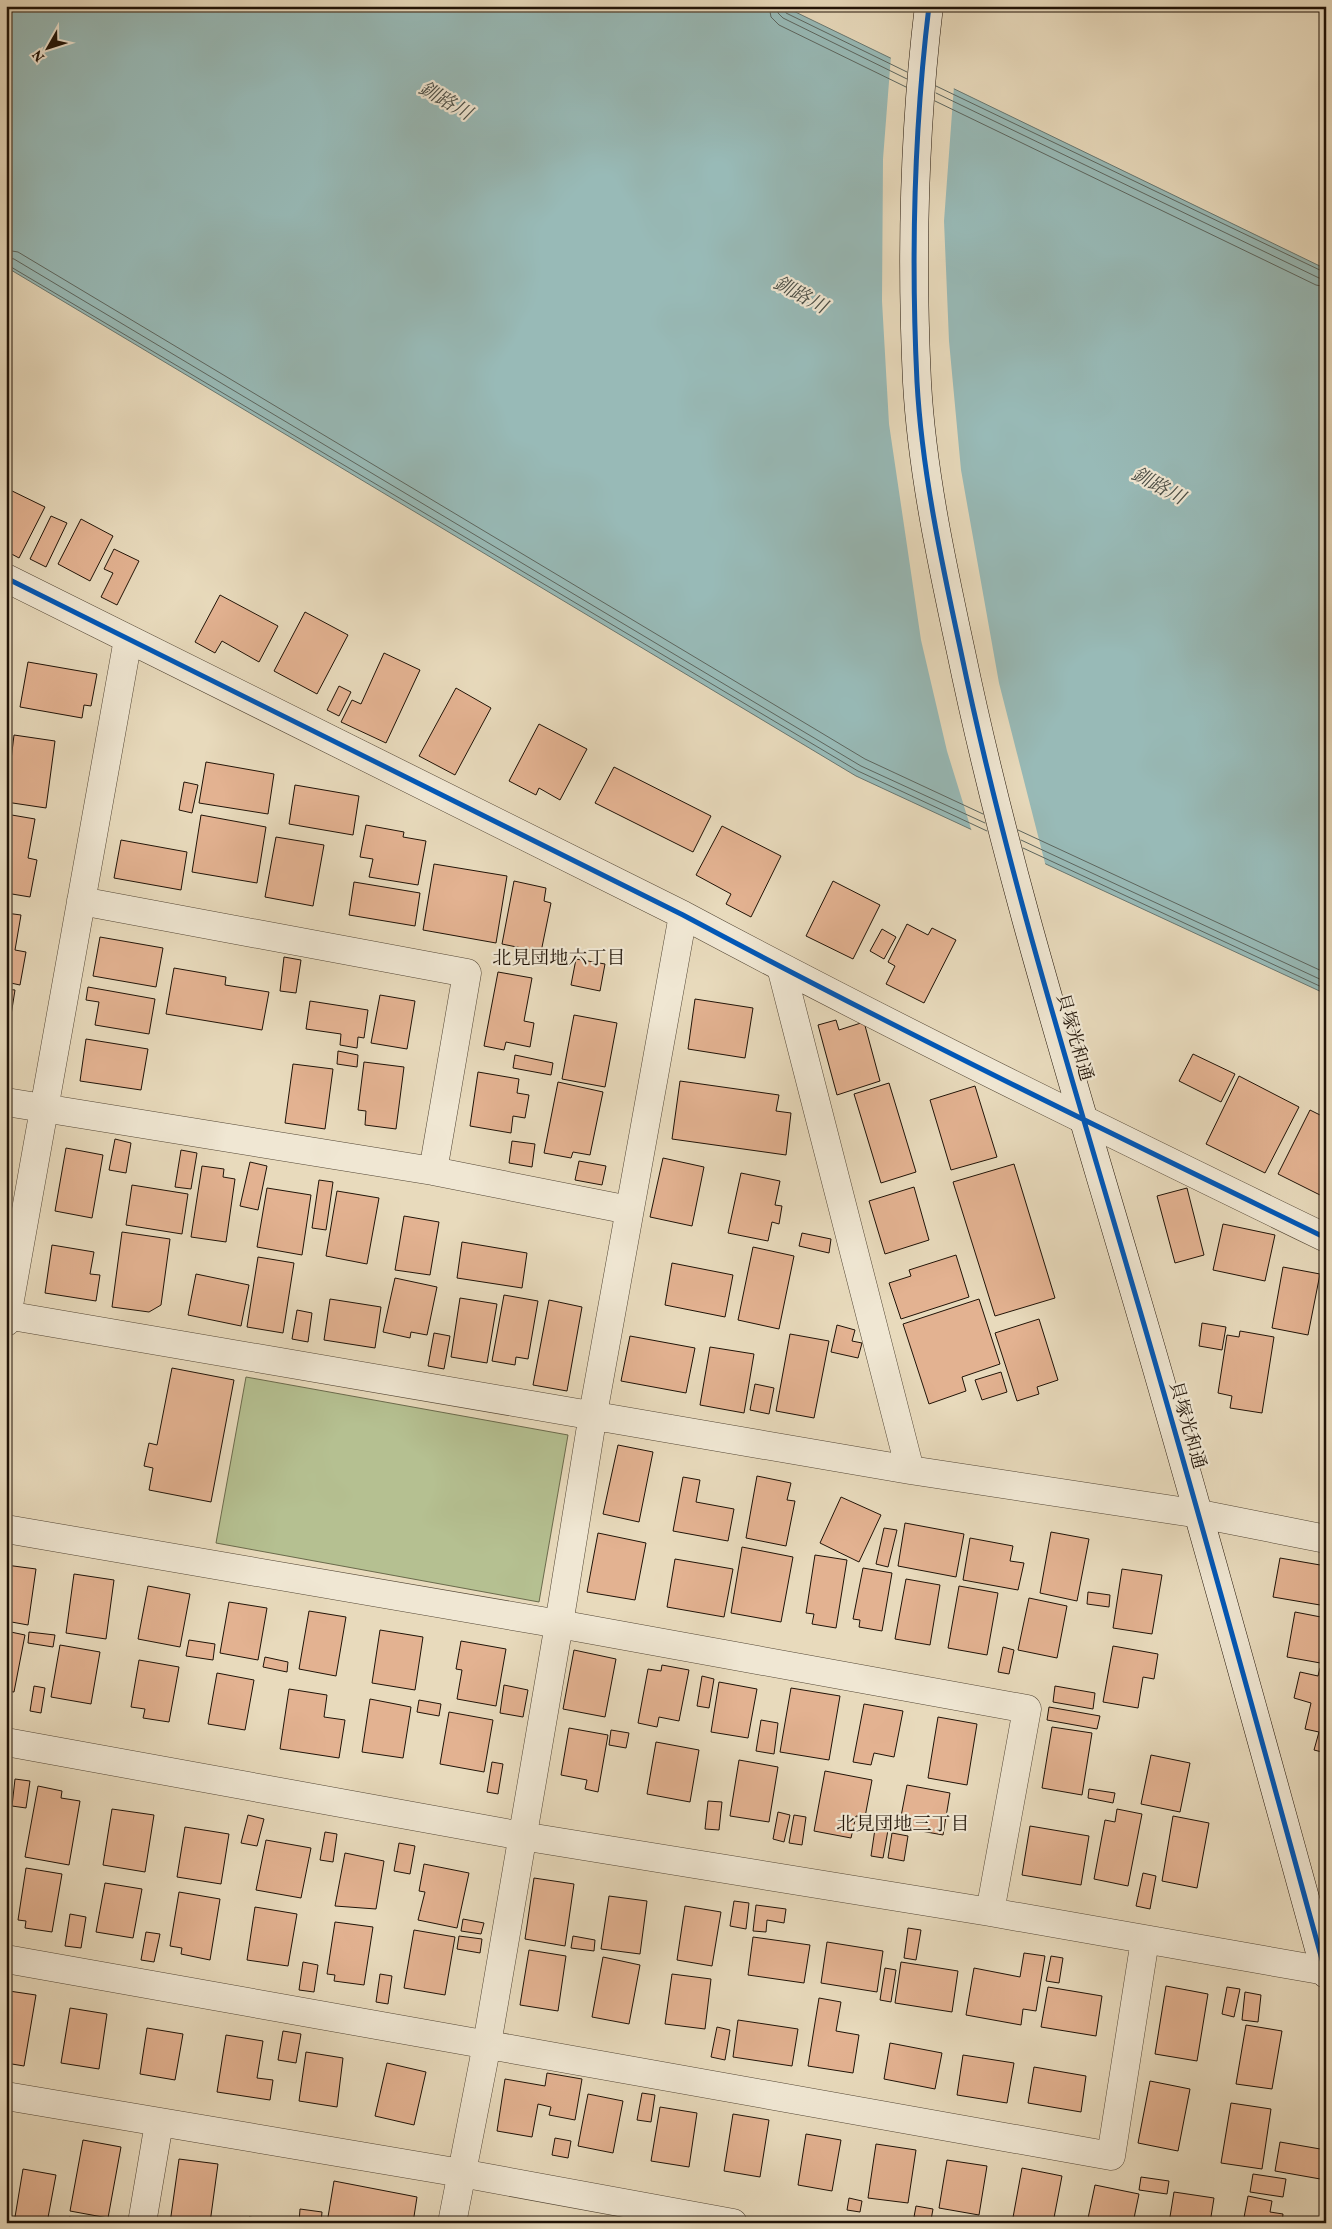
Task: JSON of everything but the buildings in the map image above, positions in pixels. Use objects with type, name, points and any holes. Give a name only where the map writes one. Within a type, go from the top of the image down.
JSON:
[{"type":"street","name":"貝塚光和通","points":[[928,6],[914,214],[917,384],[928,476],[947,586],[980,743],[1018,886],[1200,1514],[1325,1972]]},
{"type":"street","points":[[6,578],[682,915],[781,968],[1326,1238]]},
{"type":"street","points":[[128,639],[7,1318],[593,1414],[910,1470],[1200,1514],[1326,1540]]},
{"type":"street","points":[[81,901],[467,973],[433,1171]]},
{"type":"street","points":[[452,2223],[487,2044],[593,1414],[682,915]]},
{"type":"street","points":[[781,968],[910,1470]]},
{"type":"street","points":[[6,1102],[433,1171],[629,1210]]},
{"type":"street","points":[[6,1529],[559,1624],[1027,1709],[990,1912]]},
{"type":"street","points":[[6,1742],[522,1836],[990,1912],[1325,1972]]},
{"type":"street","points":[[6,1959],[1111,2156],[1145,1940]]},
{"type":"street","points":[[6,2096],[461,2173],[734,2223]]},
{"type":"street","points":[[142,2223],[159,2123]]},
{"type":"green space","points":[[246,1377],[568,1435],[539,1602],[216,1543]]},
{"type":"water","name":"釧路川","points":[[6,6],[783,6],[1326,269],[1326,994],[856,776],[6,267]]},
{"type":"pier","points":[[891,56],[954,86],[944,221],[949,341],[961,470],[999,683],[1046,867],[972,832],[947,751],[921,640],[889,424],[882,301],[883,159]]},
{"type":"cycle path","points":[[929,6],[917,147],[914,241],[915,335],[923,450],[947,585],[978,731],[1018,889],[1181,1453],[1326,1974]]},
{"type":"cycle path","points":[[6,578],[683,915],[1003,1080],[1326,1238]]},
{"type":"district","name":"北見団地六丁目","points":[[559,957]]},
{"type":"district","name":"北見団地三丁目","points":[[903,1823]]}]
